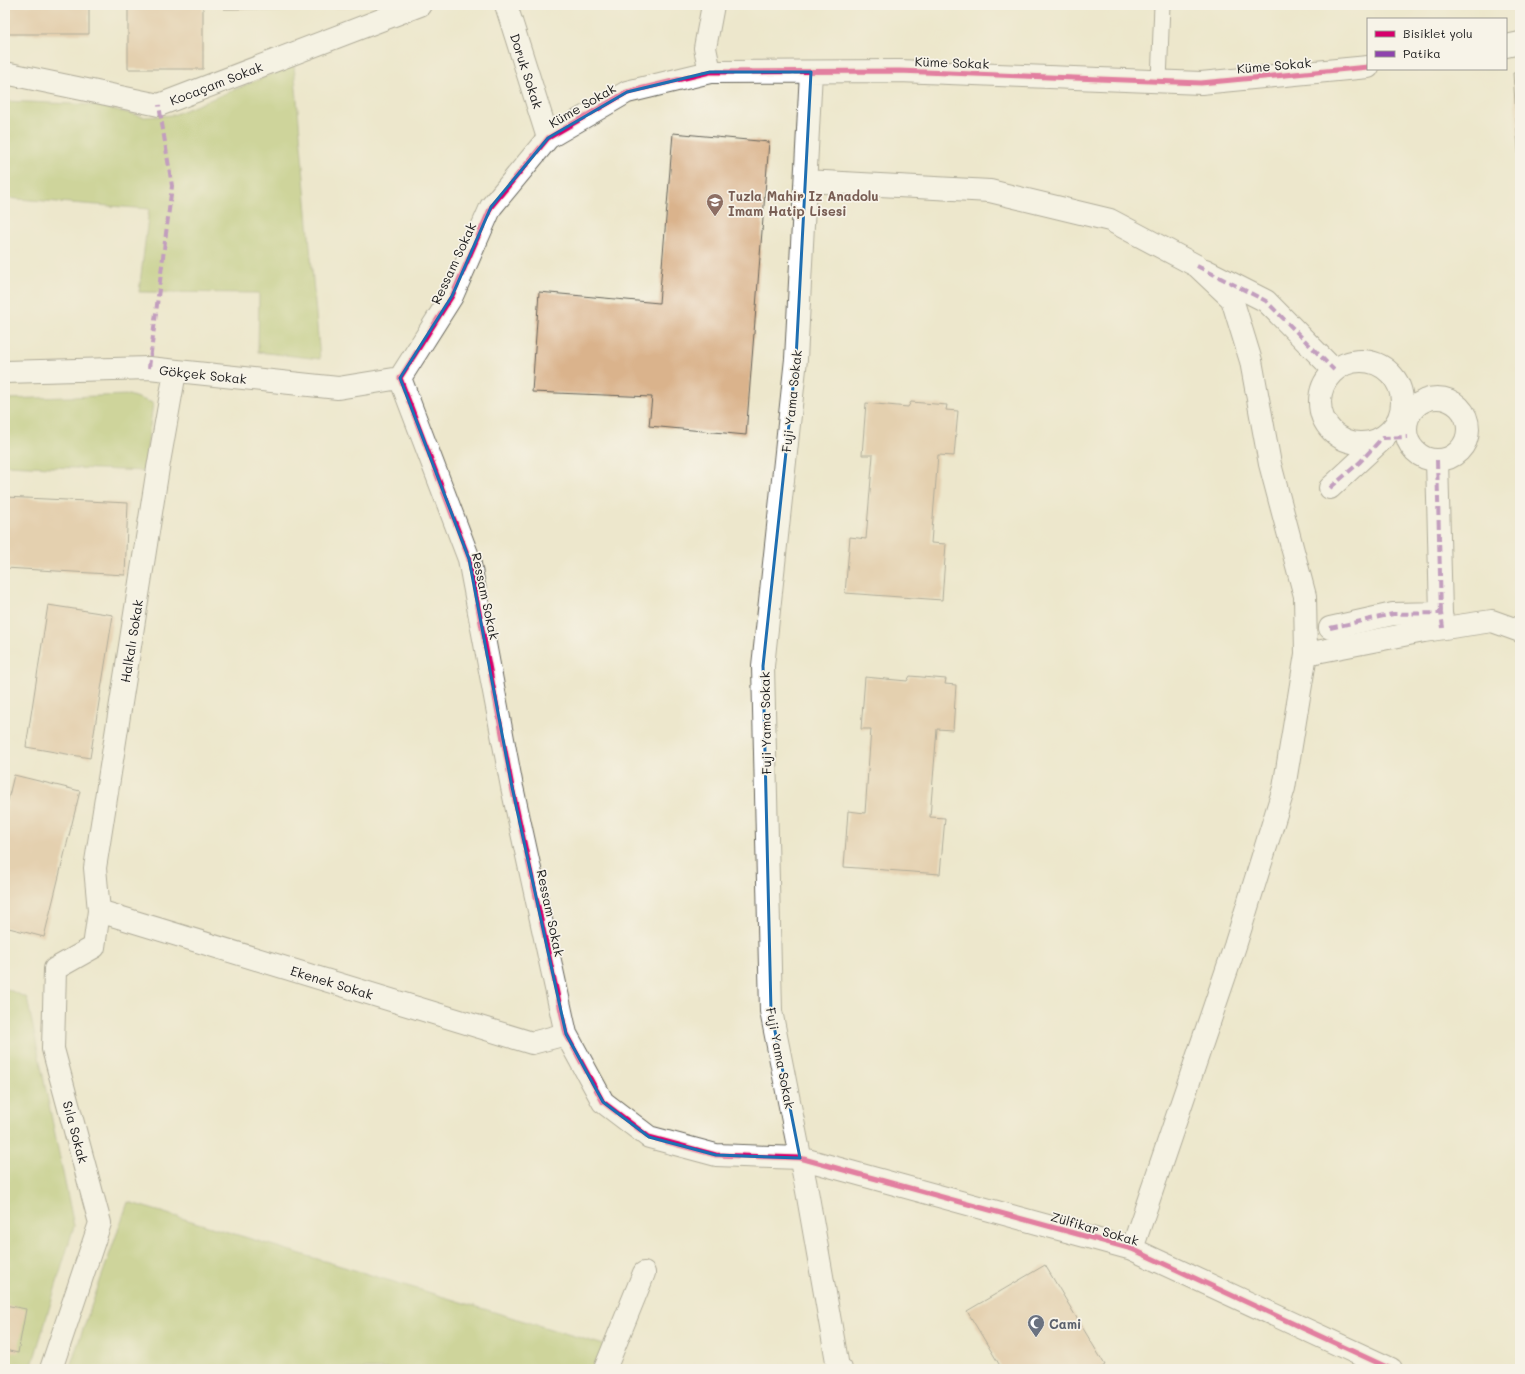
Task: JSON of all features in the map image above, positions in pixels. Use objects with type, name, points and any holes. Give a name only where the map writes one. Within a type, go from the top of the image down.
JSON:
[{"type":"street","name":"Kocaçam Sokak","points":[[5,74],[159,105],[420,5]]},
{"type":"street","name":"Doruk Sokak","points":[[506,5],[548,138]]},
{"type":"street","points":[[710,72],[705,48],[713,5]]},
{"type":"street","points":[[1507,46],[1520,43]]},
{"type":"street","name":"Küme Sokak","points":[[548,138],[628,92],[710,72],[899,71],[1201,83],[1367,67]]},
{"type":"street","name":"Fuji Yama Sokak","points":[[811,72],[796,359],[763,666],[771,1011],[839,1368]]},
{"type":"street","name":"Ressam Sokak","points":[[548,138],[491,207],[452,296],[400,378],[469,559],[512,787],[566,1034],[603,1102],[650,1137],[716,1155],[800,1158]]},
{"type":"street","points":[[806,181],[990,191],[1110,220],[1266,301],[1334,370]]},
{"type":"street","points":[[1132,1249],[1235,946],[1284,788],[1306,654],[1304,596],[1270,464],[1251,361],[1232,299],[1197,266]]},
{"type":"street","points":[[1330,488],[1360,462],[1382,438],[1393,429],[1400,417],[1403,404],[1401,390],[1395,378],[1385,368],[1373,362],[1359,360],[1346,363],[1334,370],[1325,381],[1320,393],[1319,407],[1323,420],[1331,431],[1342,439],[1355,443],[1369,443],[1382,438],[1407,437]]},
{"type":"street","name":"Gökçek Sokak","points":[[5,372],[149,368],[175,372],[338,388],[400,378]]},
{"type":"street","name":"Halkalı Sokak","points":[[99,911],[95,868],[158,468],[175,372]]},
{"type":"street","points":[[1432,399],[1442,399],[1452,402],[1460,408],[1466,417],[1468,437],[1456,454],[1447,459],[1427,459],[1418,454],[1411,447],[1407,437],[1406,427],[1409,417],[1422,402],[1432,399]]},
{"type":"street","points":[[1437,460],[1442,620]]},
{"type":"street","points":[[1330,628],[1393,614],[1442,620],[1492,621],[1520,631]]},
{"type":"street","points":[[1306,654],[1442,620]]},
{"type":"street","name":"Ekenek Sokak","points":[[99,911],[532,1043],[566,1034]]},
{"type":"street","name":"Sıla Sokak","points":[[51,1369],[100,1223],[53,1049],[55,969],[94,947],[99,911]]},
{"type":"street","name":"Zülfikar Sokak","points":[[800,1158],[1132,1249],[1391,1369]]},
{"type":"street","points":[[605,1369],[644,1273]]},
{"type":"lane","points":[[1160,81],[1162,5]]},
{"type":"highlighted area","points":[[710,72],[811,72],[796,359],[763,666],[771,1011],[800,1158],[716,1155],[649,1137],[603,1102],[566,1034],[512,787],[469,559],[400,378],[452,296],[491,207],[548,138],[627,92]]},
{"type":"green space","points":[[294,65],[320,359],[258,352],[259,293],[139,292],[149,209],[5,198],[5,101],[96,105],[144,117],[173,115]]},
{"type":"green space","points":[[129,395],[153,403],[144,471],[5,465],[5,399]]},
{"type":"green space","points":[[5,988],[27,998],[74,1226],[31,1369],[5,1369]]},
{"type":"green space","points":[[128,1202],[604,1345],[595,1369],[69,1369]]},
{"type":"building","points":[[5,5],[89,5],[89,34],[5,34]]},
{"type":"building","points":[[128,5],[203,5],[203,69],[128,69]]},
{"type":"building","points":[[224,5],[351,5],[351,8],[224,9]]},
{"type":"building","points":[[1513,73],[1520,73],[1520,164],[1519,164]]},
{"type":"building","name":"Tuzla Mahir Iz Anadolu Imam Hatip Lisesi","points":[[673,133],[769,142],[746,435],[649,426],[652,397],[532,392],[539,292],[659,303]]},
{"type":"building","points":[[911,402],[947,405],[946,410],[958,411],[954,456],[938,455],[931,543],[946,544],[942,600],[845,593],[850,537],[866,539],[873,455],[862,455],[866,403],[908,407]]},
{"type":"building","points":[[5,497],[128,503],[125,575],[5,568]]},
{"type":"building","points":[[48,605],[113,615],[90,758],[26,747]]},
{"type":"building","points":[[910,676],[946,679],[945,684],[956,685],[953,730],[937,729],[930,817],[945,818],[940,874],[844,867],[848,811],[865,813],[871,729],[861,729],[865,677],[907,681]]},
{"type":"building","points":[[14,775],[80,791],[44,937],[5,927],[5,812]]},
{"type":"building","name":"Cami","points":[[1045,1265],[1105,1365],[1099,1369],[1002,1369],[967,1311]]},
{"type":"building","points":[[5,1305],[26,1309],[18,1353],[5,1350]]},
{"type":"marked path","points":[[149,368],[172,186],[159,105]]},
{"type":"marked path","points":[[1197,266],[1266,301],[1334,370]]},
{"type":"marked path","points":[[1330,488],[1360,462],[1382,438],[1407,437]]},
{"type":"marked path","points":[[1437,460],[1441,613]]},
{"type":"marked path","points":[[1330,628],[1393,614],[1441,613],[1443,628]]},
{"type":"cycle path","points":[[1367,67],[1201,83],[899,71],[710,72],[627,92],[548,138],[491,207],[452,296],[400,378],[469,559],[512,787],[566,1034],[603,1102],[649,1137],[716,1155],[800,1158],[1132,1249],[1391,1369]]},
{"type":"place","name":"Tuzla Mahir Iz Anadolu Imam Hatip Lisesi","points":[[715,217]]},
{"type":"place","name":"Cami","points":[[1036,1338]]}]
